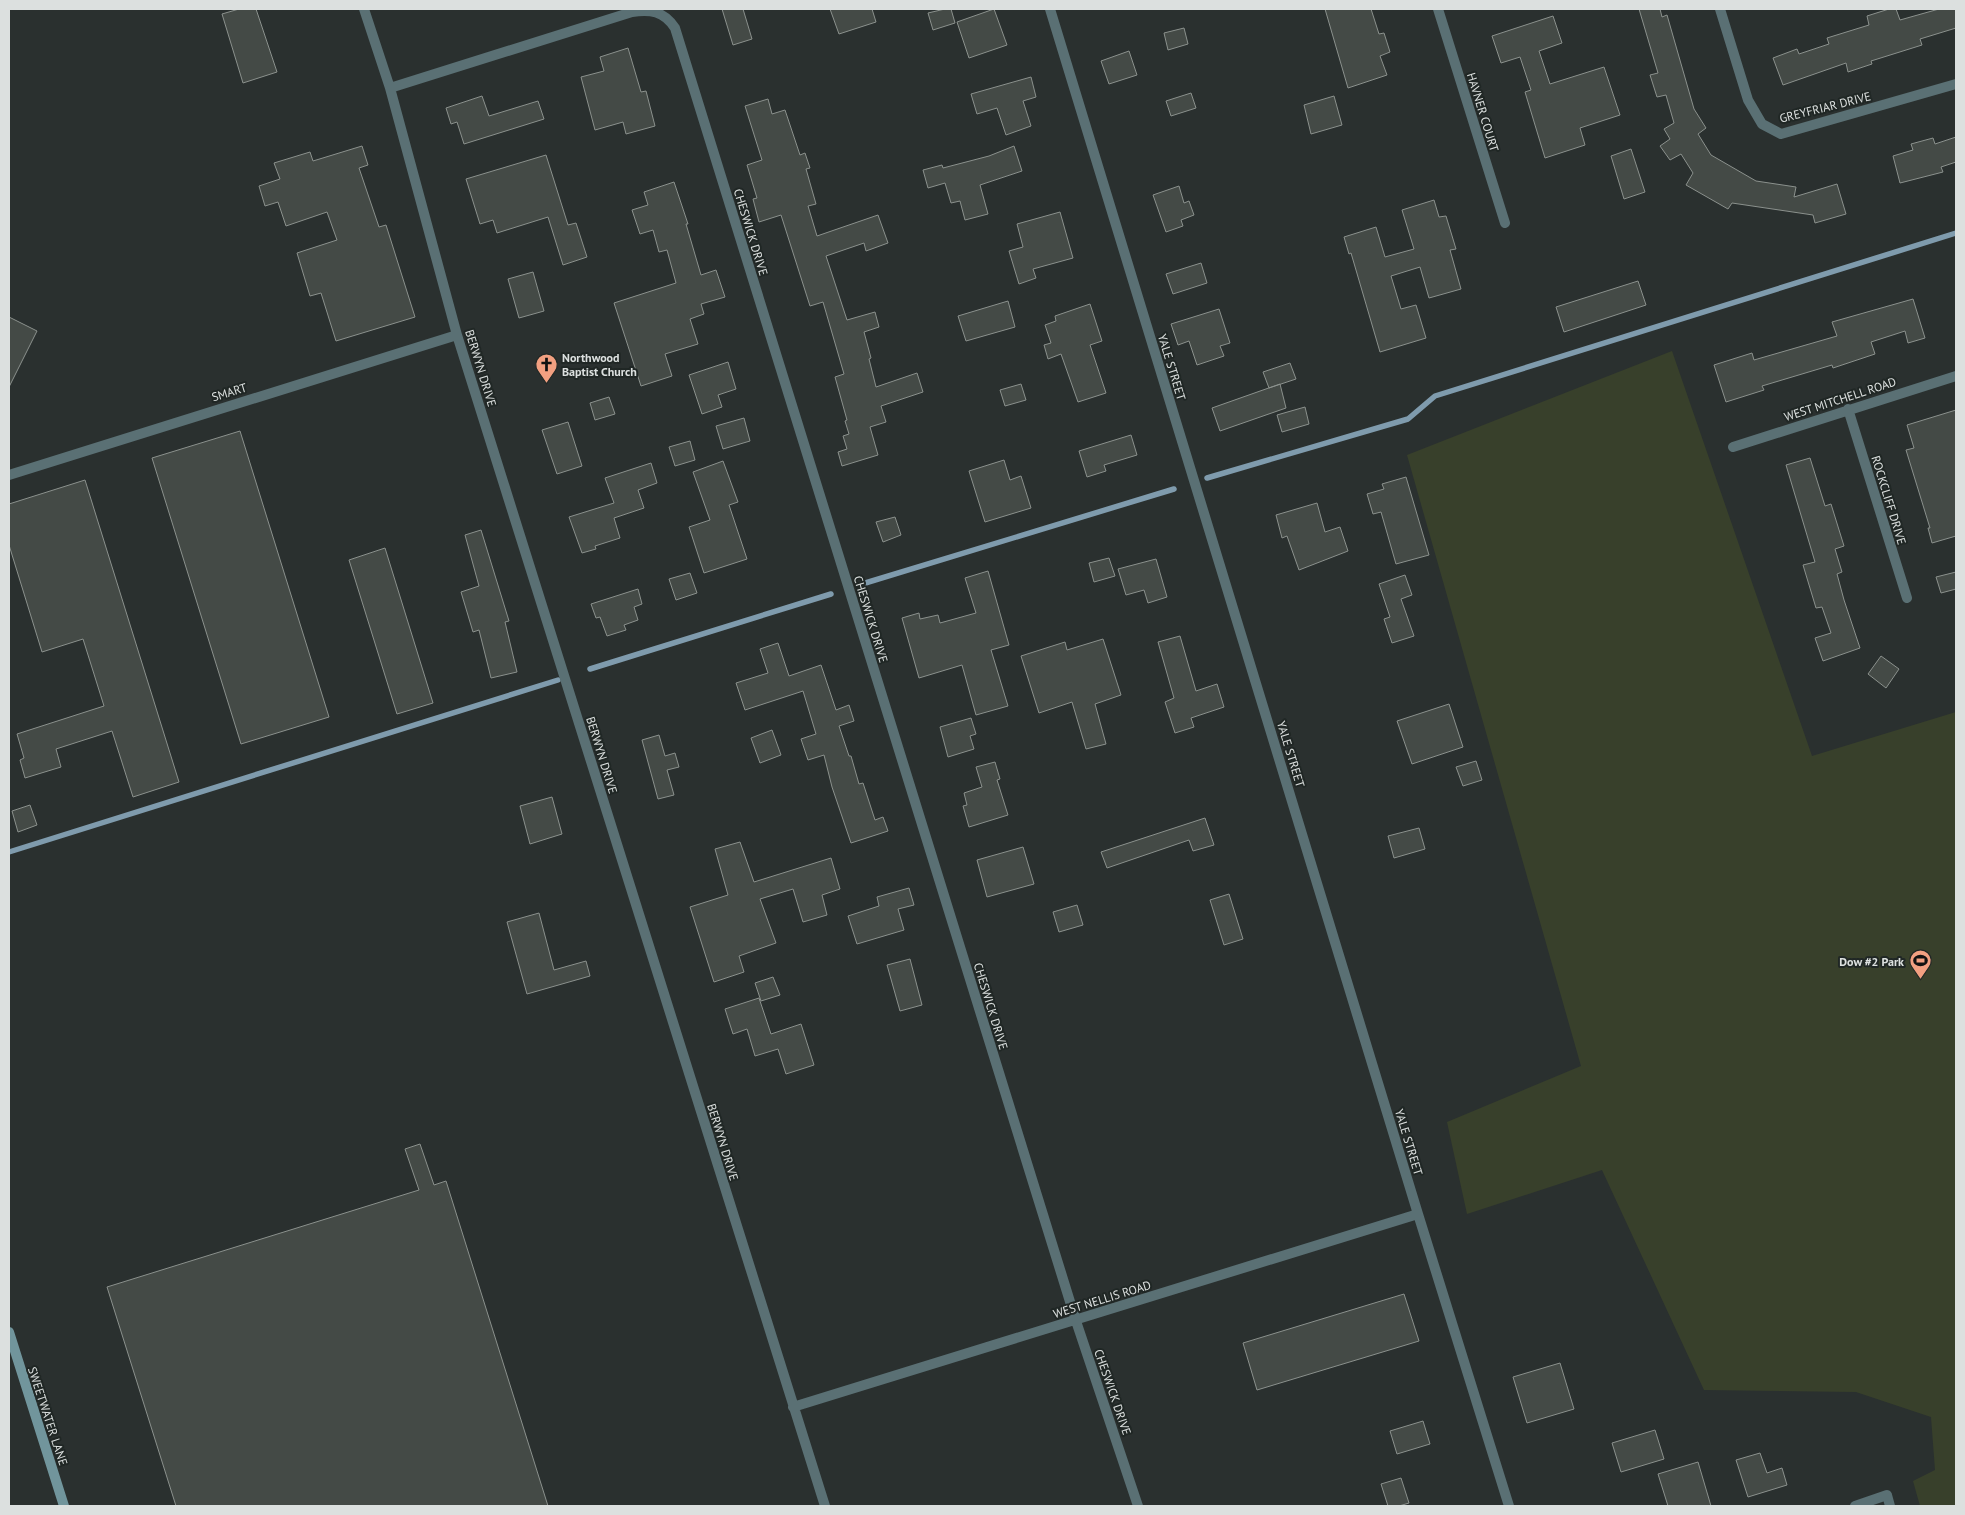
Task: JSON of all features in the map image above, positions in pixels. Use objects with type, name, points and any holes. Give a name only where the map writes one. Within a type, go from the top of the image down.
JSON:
[{"type":"street","name":"BERWYN DRIVE","points":[[364,9],[390,88],[458,335],[825,1506]]},
{"type":"street","name":"YALE STREET","points":[[1050,9],[1509,1506]]},
{"type":"street","name":"HAVNER COURT","points":[[1438,9],[1505,223]]},
{"type":"street","name":"GREYFRIAR DRIVE","points":[[1720,9],[1748,100],[1762,124],[1781,134],[1956,84]]},
{"type":"street","name":"CHESWICK DRIVE","points":[[390,88],[632,12],[645,10],[660,13],[666,16],[675,28],[1076,1321],[1138,1506]]},
{"type":"street","name":"SMART","points":[[9,475],[458,335]]},
{"type":"street","name":"WEST MITCHELL ROAD","points":[[1732,447],[1956,376]]},
{"type":"street","name":"ROCKCLIFF DRIVE","points":[[1848,409],[1907,598]]},
{"type":"street","name":"WEST NELLIS ROAD","points":[[793,1408],[1418,1214]]},
{"type":"street","name":"SWEETWATER LANE","points":[[9,1332],[64,1506]]},
{"type":"street","points":[[1855,1506],[1887,1495],[1890,1506]]},
{"type":"green space","points":[[1672,351],[1812,756],[1956,712],[1956,1506],[1920,1506],[1913,1481],[1935,1470],[1931,1417],[1856,1392],[1704,1390],[1602,1170],[1467,1214],[1447,1122],[1581,1066],[1407,455]]},
{"type":"building","points":[[239,9],[256,9],[277,72],[243,83],[222,14]]},
{"type":"building","points":[[722,9],[743,9],[752,39],[733,45]]},
{"type":"building","points":[[830,9],[872,9],[876,22],[839,34]]},
{"type":"building","points":[[951,9],[955,23],[933,30],[928,13]]},
{"type":"building","points":[[994,9],[1007,45],[969,58],[957,22]]},
{"type":"building","points":[[1325,9],[1371,9],[1379,34],[1384,33],[1390,52],[1380,56],[1387,75],[1348,88]]},
{"type":"building","points":[[1639,9],[1660,9],[1662,17],[1667,15],[1694,109],[1706,128],[1698,134],[1711,155],[1756,181],[1796,187],[1794,197],[1837,184],[1846,214],[1815,223],[1813,215],[1732,203],[1728,209],[1686,185],[1693,173],[1681,154],[1670,160],[1660,146],[1670,139],[1664,129],[1674,123],[1666,95],[1657,97],[1650,75],[1658,73]]},
{"type":"building","points":[[1889,9],[1896,9],[1900,20],[1939,9],[1956,9],[1956,28],[1920,39],[1922,45],[1871,61],[1872,64],[1848,72],[1846,63],[1783,85],[1773,58],[1797,49],[1799,54],[1829,44],[1827,38],[1869,25],[1867,16]]},
{"type":"building","points":[[1553,16],[1562,43],[1539,51],[1550,84],[1604,67],[1620,115],[1580,128],[1585,145],[1545,158],[1525,92],[1531,90],[1520,57],[1501,63],[1492,36]]},
{"type":"building","points":[[1184,28],[1188,44],[1168,50],[1164,33]]},
{"type":"building","points":[[628,48],[641,92],[646,91],[655,126],[626,134],[623,122],[595,130],[581,77],[604,71],[600,57]]},
{"type":"building","points":[[1129,51],[1137,75],[1109,84],[1101,61]]},
{"type":"building","points":[[1031,77],[1036,97],[1023,101],[1031,126],[1006,135],[997,108],[977,114],[971,94]]},
{"type":"building","points":[[1191,93],[1196,108],[1171,116],[1166,101]]},
{"type":"building","points":[[482,96],[489,116],[538,101],[544,119],[464,144],[457,122],[451,124],[446,108]]},
{"type":"building","points":[[1334,96],[1342,125],[1311,134],[1304,105]]},
{"type":"building","points":[[768,99],[772,114],[785,110],[800,155],[805,153],[810,168],[806,169],[816,204],[808,206],[817,236],[878,215],[888,243],[866,251],[864,243],[826,256],[847,320],[875,312],[879,327],[864,332],[876,387],[917,373],[923,392],[881,406],[886,422],[870,427],[878,455],[842,466],[838,452],[847,449],[843,436],[849,434],[835,377],[844,374],[823,302],[810,306],[781,215],[759,222],[753,199],[757,198],[747,165],[762,160],[745,106]]},
{"type":"building","points":[[1956,137],[1956,162],[1941,167],[1943,172],[1900,183],[1893,156],[1913,150],[1911,144],[1933,138],[1935,144]]},
{"type":"building","points":[[362,146],[368,165],[359,168],[379,227],[386,225],[415,317],[336,341],[321,293],[310,296],[297,253],[337,240],[327,212],[286,226],[278,202],[265,206],[259,186],[280,179],[274,163],[310,152],[313,161]]},
{"type":"building","points":[[1014,146],[1022,171],[980,185],[988,214],[965,220],[960,201],[951,203],[945,183],[928,188],[923,170],[942,165],[943,168],[989,156]]},
{"type":"building","points":[[1631,149],[1645,192],[1624,199],[1611,156]]},
{"type":"building","points":[[546,155],[568,225],[576,223],[587,257],[563,265],[548,217],[497,233],[493,220],[480,224],[466,179]]},
{"type":"building","points":[[674,182],[688,224],[686,224],[701,275],[716,270],[725,297],[701,304],[704,314],[690,319],[698,344],[665,354],[672,376],[641,386],[614,303],[676,283],[667,250],[659,252],[653,230],[640,234],[632,210],[648,205],[644,192]]},
{"type":"building","points":[[1179,186],[1184,203],[1189,201],[1194,215],[1181,220],[1183,226],[1166,232],[1153,195]]},
{"type":"building","points":[[1434,200],[1439,217],[1446,216],[1456,249],[1450,250],[1461,289],[1429,298],[1420,267],[1391,276],[1401,309],[1416,305],[1426,338],[1380,352],[1351,253],[1349,254],[1344,237],[1376,227],[1385,257],[1414,249],[1402,210]]},
{"type":"building","points":[[1060,212],[1073,258],[1033,269],[1036,278],[1019,284],[1009,251],[1023,247],[1017,224]]},
{"type":"building","points":[[1201,263],[1207,283],[1173,294],[1166,274]]},
{"type":"building","points":[[533,272],[544,311],[519,318],[508,279]]},
{"type":"building","points":[[1638,281],[1646,305],[1564,332],[1556,307]]},
{"type":"building","points":[[1913,299],[1925,338],[1908,343],[1905,331],[1871,342],[1875,354],[1833,368],[1832,365],[1762,386],[1764,390],[1726,402],[1714,365],[1752,353],[1754,360],[1837,336],[1832,322]]},
{"type":"building","points":[[1008,301],[1015,327],[966,341],[958,316]]},
{"type":"building","points":[[1090,304],[1102,341],[1090,345],[1106,393],[1078,402],[1061,354],[1048,359],[1044,345],[1051,343],[1045,325],[1056,321],[1055,316]]},
{"type":"building","points":[[1219,309],[1230,343],[1220,346],[1224,356],[1197,365],[1189,341],[1178,345],[1171,324]]},
{"type":"building","points":[[9,317],[37,331],[9,387]]},
{"type":"building","points":[[728,362],[736,389],[718,395],[722,407],[702,414],[689,375]]},
{"type":"building","points":[[1290,363],[1296,379],[1269,388],[1263,372]]},
{"type":"building","points":[[1021,384],[1026,400],[1005,406],[1000,390]]},
{"type":"building","points":[[1280,384],[1286,408],[1220,431],[1212,408]]},
{"type":"building","points":[[609,397],[615,414],[595,420],[590,403]]},
{"type":"building","points":[[1305,407],[1309,424],[1282,432],[1277,415]]},
{"type":"building","points":[[1956,410],[1956,536],[1932,543],[1928,528],[1930,528],[1906,450],[1914,448],[1907,425]]},
{"type":"building","points":[[744,418],[750,441],[723,449],[716,426]]},
{"type":"building","points":[[568,422],[582,466],[557,474],[542,430]]},
{"type":"building","points":[[240,431],[329,717],[241,744],[152,458]]},
{"type":"building","points":[[1131,435],[1137,455],[1104,465],[1106,471],[1087,477],[1079,451]]},
{"type":"building","points":[[690,441],[695,460],[675,466],[669,447]]},
{"type":"building","points":[[1810,458],[1825,506],[1831,504],[1844,546],[1835,549],[1842,572],[1837,574],[1860,648],[1823,661],[1815,638],[1831,633],[1822,607],[1816,608],[1803,565],[1815,562],[1786,465]]},
{"type":"building","points":[[1004,460],[1010,480],[1021,476],[1031,508],[985,522],[969,471]]},
{"type":"building","points":[[723,461],[738,502],[729,505],[747,559],[704,573],[689,527],[710,520],[693,472]]},
{"type":"building","points":[[651,463],[657,483],[638,490],[644,508],[614,518],[620,538],[595,546],[596,549],[582,553],[569,517],[614,503],[605,478]]},
{"type":"building","points":[[1406,477],[1429,555],[1396,564],[1381,512],[1373,514],[1367,494],[1384,489],[1382,484]]},
{"type":"building","points":[[85,480],[179,782],[133,797],[112,731],[56,749],[61,767],[25,778],[20,760],[24,758],[17,734],[104,706],[83,639],[42,652],[9,545],[9,504]]},
{"type":"building","points":[[1317,503],[1325,532],[1340,527],[1348,551],[1299,570],[1287,536],[1282,538],[1276,515]]},
{"type":"building","points":[[895,517],[901,535],[883,542],[876,522]]},
{"type":"building","points":[[481,530],[509,621],[505,622],[517,672],[491,678],[479,630],[473,632],[461,592],[479,586],[465,535]]},
{"type":"building","points":[[385,548],[433,703],[397,714],[349,560]]},
{"type":"building","points":[[1109,558],[1115,576],[1094,582],[1089,563]]},
{"type":"building","points":[[1156,559],[1167,597],[1148,603],[1144,590],[1126,595],[1118,569]]},
{"type":"building","points":[[988,571],[1009,645],[991,650],[1008,706],[976,715],[962,665],[919,678],[902,618],[919,613],[920,619],[938,615],[940,623],[976,613],[965,578]]},
{"type":"building","points":[[1956,572],[1956,589],[1941,593],[1936,577]]},
{"type":"building","points":[[690,573],[697,593],[676,600],[669,579]]},
{"type":"building","points":[[1405,575],[1412,595],[1401,599],[1414,636],[1392,643],[1384,619],[1390,617],[1379,584]]},
{"type":"building","points":[[638,589],[642,604],[634,607],[638,620],[624,625],[626,630],[607,636],[600,617],[596,618],[591,604]]},
{"type":"building","points":[[1180,636],[1196,691],[1217,684],[1224,707],[1191,718],[1194,727],[1175,733],[1165,702],[1174,698],[1158,642]]},
{"type":"building","points":[[1103,639],[1121,695],[1095,704],[1106,744],[1086,749],[1072,702],[1039,713],[1021,656],[1065,642],[1067,650]]},
{"type":"building","points":[[778,643],[789,676],[821,665],[836,710],[849,705],[854,721],[839,726],[849,756],[851,756],[859,784],[863,783],[875,820],[883,817],[888,831],[851,843],[832,787],[824,755],[808,760],[801,739],[816,734],[803,691],[745,710],[736,683],[768,673],[760,649]]},
{"type":"building","points":[[1881,656],[1899,669],[1886,688],[1868,674]]},
{"type":"building","points":[[1449,704],[1463,747],[1412,764],[1397,721]]},
{"type":"building","points":[[971,718],[976,734],[970,736],[974,749],[948,757],[940,727]]},
{"type":"building","points":[[772,730],[781,755],[760,763],[751,738]]},
{"type":"building","points":[[659,735],[665,756],[675,753],[679,767],[667,770],[674,795],[658,799],[642,740]]},
{"type":"building","points":[[1476,761],[1482,780],[1463,786],[1456,767]]},
{"type":"building","points":[[995,762],[1000,779],[997,780],[1008,815],[969,827],[963,806],[967,805],[964,793],[982,787],[976,767]]},
{"type":"building","points":[[552,797],[562,834],[530,844],[520,806]]},
{"type":"building","points":[[30,805],[37,825],[18,832],[12,811]]},
{"type":"building","points":[[1205,818],[1214,845],[1193,851],[1189,840],[1107,868],[1101,852]]},
{"type":"building","points":[[1419,828],[1425,849],[1394,858],[1388,836]]},
{"type":"building","points":[[740,842],[754,882],[831,858],[840,889],[822,895],[827,915],[803,922],[793,889],[760,899],[776,943],[739,956],[744,972],[714,982],[690,907],[728,895],[715,849]]},
{"type":"building","points":[[1023,847],[1034,884],[987,897],[977,860]]},
{"type":"building","points":[[909,888],[914,905],[898,909],[904,930],[857,944],[848,916],[879,906],[877,897]]},
{"type":"building","points":[[1229,894],[1243,939],[1224,945],[1210,900]]},
{"type":"building","points":[[1077,905],[1083,925],[1059,932],[1053,912]]},
{"type":"building","points":[[539,913],[554,970],[586,961],[590,976],[527,994],[507,922]]},
{"type":"building","points":[[910,959],[922,1005],[900,1011],[887,965]]},
{"type":"building","points":[[773,977],[780,995],[761,1001],[755,983]]},
{"type":"building","points":[[759,998],[771,1034],[801,1024],[814,1065],[786,1074],[778,1049],[755,1056],[747,1029],[733,1034],[725,1009]]},
{"type":"building","points":[[420,1144],[434,1185],[446,1181],[548,1506],[176,1506],[107,1287],[419,1190],[405,1149]]},
{"type":"building","points":[[1404,1294],[1419,1341],[1257,1390],[1243,1343]]},
{"type":"building","points":[[1560,1363],[1574,1409],[1527,1423],[1513,1377]]},
{"type":"building","points":[[1423,1421],[1430,1444],[1397,1454],[1390,1431]]},
{"type":"building","points":[[1655,1430],[1664,1459],[1621,1472],[1612,1443]]},
{"type":"building","points":[[1760,1453],[1767,1473],[1782,1468],[1787,1485],[1748,1497],[1736,1460]]},
{"type":"building","points":[[1698,1462],[1711,1506],[1668,1506],[1658,1474]]},
{"type":"building","points":[[1401,1478],[1409,1503],[1399,1506],[1388,1506],[1381,1484]]},
{"type":"waterway","points":[[1207,478],[1408,419],[1435,396],[1956,233]]},
{"type":"waterway","points":[[862,584],[1174,489]]},
{"type":"waterway","points":[[590,669],[831,594]]},
{"type":"waterway","points":[[9,852],[558,680]]},
{"type":"place","name":"Northwood Baptist Church","points":[[546,383]]},
{"type":"place","name":"Dow #2 Park","points":[[1920,980]]}]
